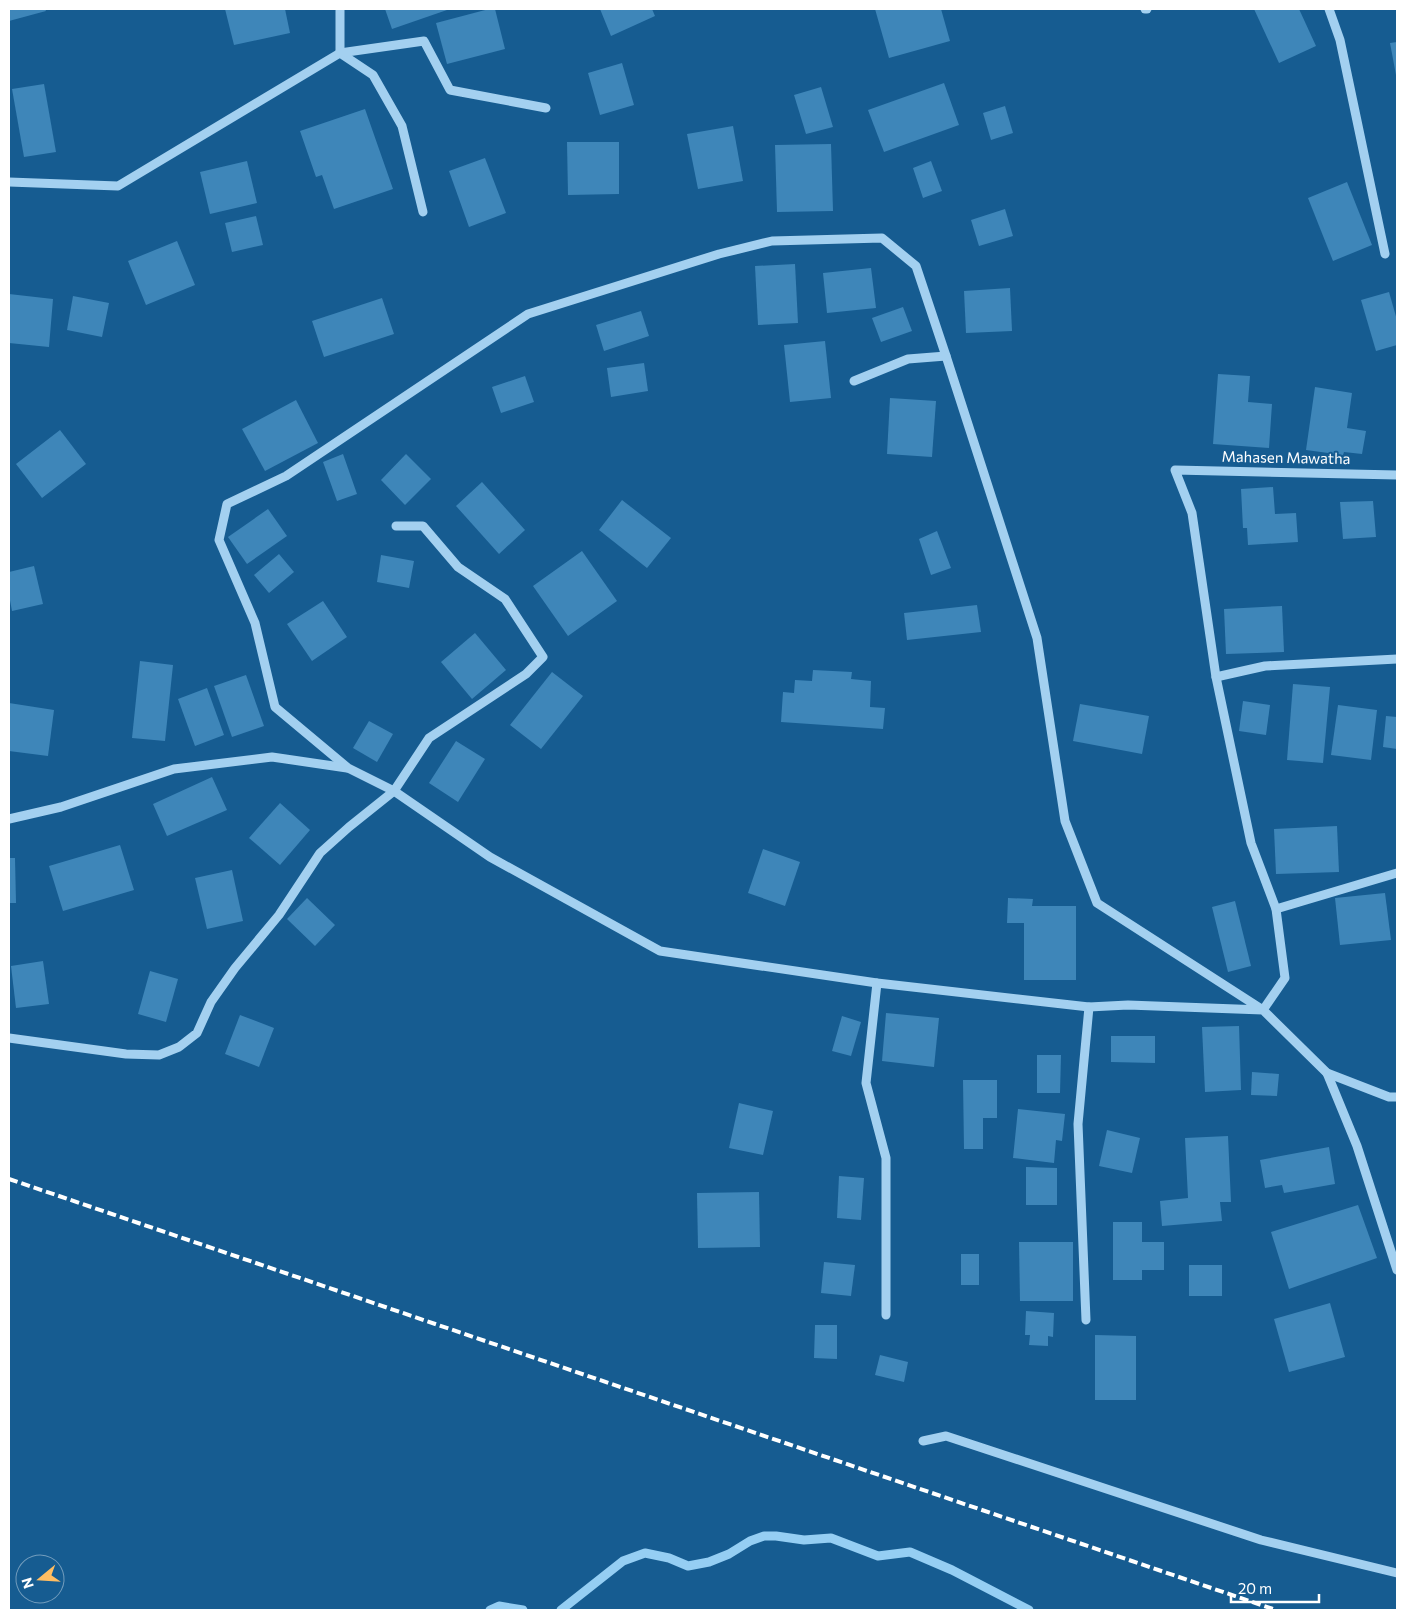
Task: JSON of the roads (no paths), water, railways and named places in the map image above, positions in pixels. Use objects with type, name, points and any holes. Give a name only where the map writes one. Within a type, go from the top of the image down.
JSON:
[{"type":"street","points":[[340,9],[340,53]]},
{"type":"street","points":[[1330,9],[1340,40],[1385,254]]},
{"type":"street","points":[[9,182],[118,186],[340,53],[424,41],[450,90],[546,108]]},
{"type":"street","points":[[340,53],[373,75],[402,126],[423,212]]},
{"type":"street","points":[[1263,1010],[1144,1005],[1089,1007],[877,983],[660,952],[490,857],[394,791],[348,768],[274,707],[254,623],[219,540],[227,504],[286,476],[528,314],[720,254],[772,240],[882,238],[916,266],[946,356],[1037,638],[1065,821],[1097,903],[1263,1010],[1327,1073],[1357,1146],[1397,1270]]},
{"type":"street","points":[[854,382],[908,359],[946,356]]},
{"type":"street","name":"Mahasen Mawatha","points":[[1216,677],[1192,513],[1174,470],[1397,475]]},
{"type":"street","points":[[9,1038],[126,1054],[159,1055],[179,1047],[196,1033],[211,1002],[235,968],[279,915],[320,853],[394,791],[429,738],[526,674],[543,657],[505,599],[458,567],[423,526],[396,526]]},
{"type":"street","points":[[1263,1010],[1285,978],[1276,909],[1252,843],[1216,677],[1265,666],[1397,660]]},
{"type":"street","points":[[9,819],[61,807],[174,769],[272,757],[348,768]]},
{"type":"street","points":[[1276,909],[1397,873]]},
{"type":"street","points":[[877,983],[866,1083],[886,1158],[886,1315]]},
{"type":"street","points":[[1086,1320],[1078,1124],[1089,1007]]},
{"type":"street","points":[[1327,1073],[1389,1097],[1397,1097]]},
{"type":"street","points":[[923,1441],[946,1436],[1261,1540],[1397,1573]]},
{"type":"waterway","points":[[561,1610],[623,1561],[645,1553],[669,1558],[688,1566],[709,1562],[764,1536],[804,1540],[831,1538],[878,1556],[910,1552],[952,1570],[1029,1610]]},
{"type":"waterway","points":[[490,1610],[499,1606],[523,1610]]},
{"type":"railway","points":[[9,1179],[1276,1610]]}]
